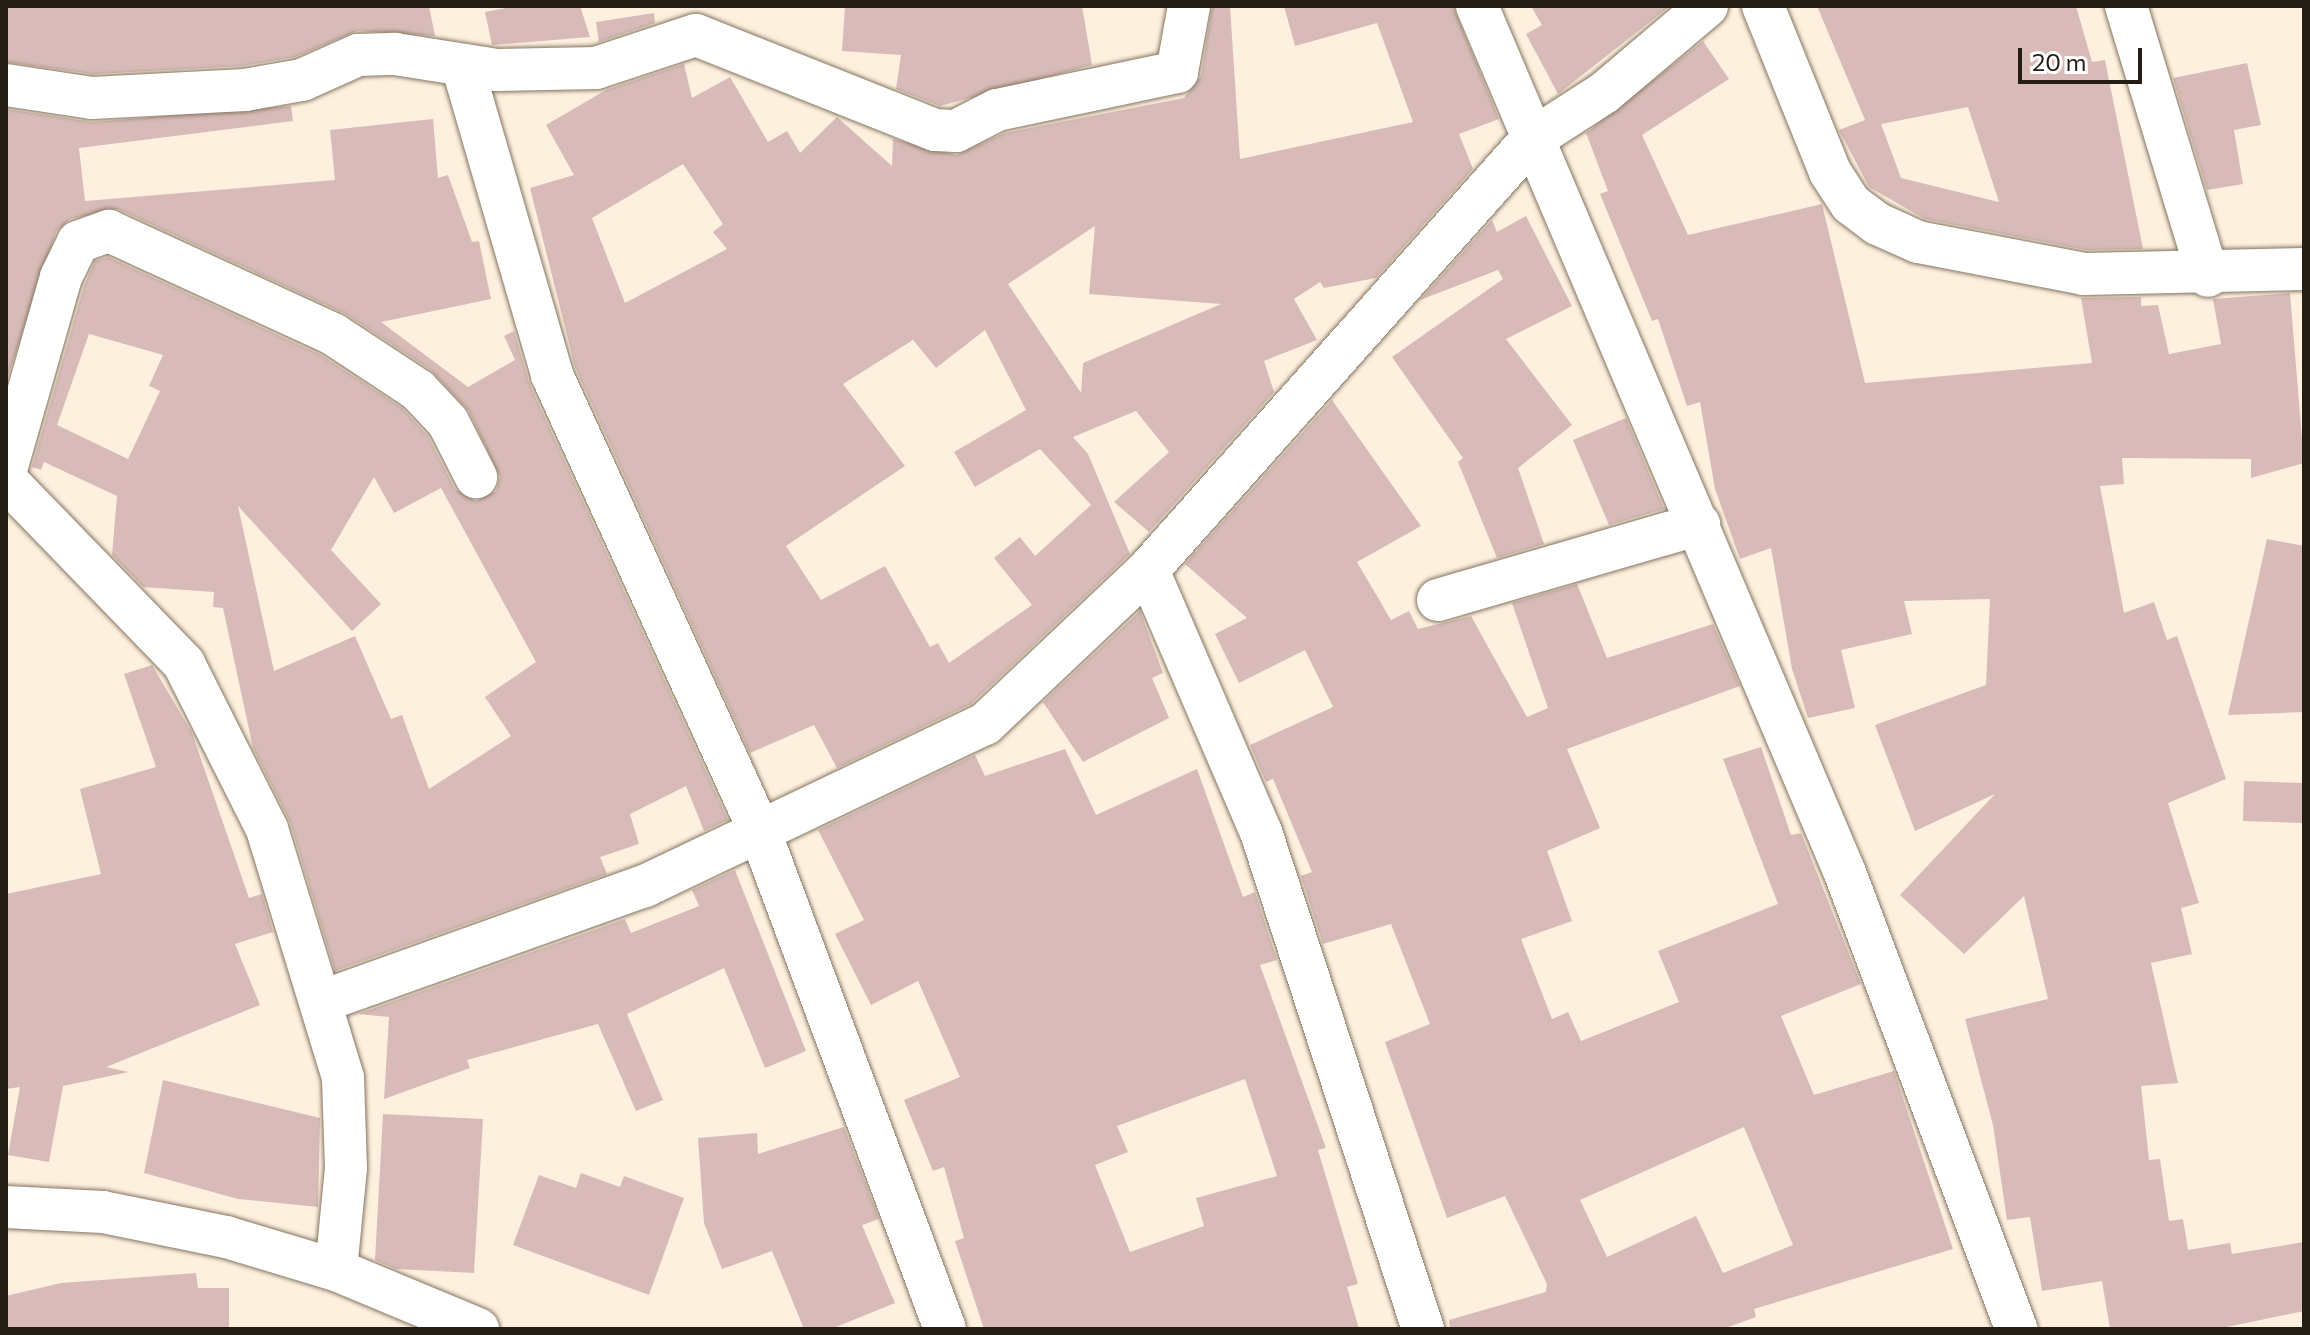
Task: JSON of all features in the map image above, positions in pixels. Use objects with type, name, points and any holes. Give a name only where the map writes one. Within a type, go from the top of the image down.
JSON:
[{"type":"street","points":[[6,85],[92,98],[120,91],[209,93],[302,80],[358,55],[382,54],[463,68],[596,68],[696,35],[935,130],[956,131],[997,110],[1177,72],[1189,6]]},
{"type":"street","points":[[1477,6],[1531,140],[1699,524],[1845,873],[2016,1329]]},
{"type":"street","points":[[323,1001],[518,937],[760,832],[985,724],[1148,570],[1531,140],[1604,93],[1707,6]]},
{"type":"street","points":[[1763,6],[1830,172],[1851,204],[1878,224],[1918,242],[2084,274],[2208,276],[2304,269]]},
{"type":"street","points":[[2126,6],[2208,276]]},
{"type":"street","points":[[463,68],[552,375],[760,832],[945,1329]]},
{"type":"street","points":[[6,470],[61,277],[78,242],[109,231],[333,334],[418,390],[448,422],[476,477]]},
{"type":"street","points":[[6,480],[184,664],[267,829],[323,1001],[343,1078],[346,1168],[336,1270]]},
{"type":"street","points":[[1438,600],[1699,524]]},
{"type":"street","points":[[1148,570],[1261,832],[1423,1329]]},
{"type":"street","points":[[6,1207],[103,1212],[226,1237],[336,1270],[478,1329]]},
{"type":"building","points":[[6,6],[429,6],[435,36],[357,31],[295,57],[242,66],[93,74],[6,62]]},
{"type":"building","points":[[516,6],[580,6],[590,37],[492,45],[485,12]]},
{"type":"building","points":[[845,6],[1082,6],[1092,65],[940,106],[896,89],[901,55],[842,51]]},
{"type":"building","points":[[1212,6],[1230,6],[1240,159],[1413,122],[1377,23],[1295,46],[1284,6],[1453,6],[1499,119],[1459,134],[1473,169],[1376,278],[1324,288],[1320,282],[1294,299],[1317,340],[1264,361],[1274,392],[1149,532],[1114,502],[1169,452],[1136,411],[1073,437],[1088,454],[1130,554],[971,704],[837,768],[814,725],[750,753],[575,367],[530,188],[574,175],[546,125],[606,90],[684,64],[692,98],[730,77],[768,142],[787,131],[800,153],[837,117],[892,166],[893,139],[956,155],[1005,133],[1184,98],[1201,76]],"holes":[[[683,164],[723,224],[713,232],[727,249],[625,303],[592,218]],[[1095,226],[1089,294],[1221,304],[1083,363],[1081,393],[1008,284]],[[985,330],[1026,410],[954,452],[975,487],[1040,449],[1091,505],[1035,556],[1020,537],[994,558],[1032,605],[949,663],[938,643],[930,647],[885,566],[821,600],[786,546],[905,466],[843,384],[913,340],[936,368]]]},
{"type":"building","points":[[1531,6],[1670,6],[1558,94],[1526,34],[1542,25]]},
{"type":"building","points":[[1817,6],[2076,6],[2092,62],[2105,60],[2143,249],[2086,250],[1925,219],[1869,187],[1839,130],[1865,120]],"holes":[[[1968,107],[1999,202],[1901,178],[1881,124]]]},
{"type":"building","points":[[654,13],[655,23],[599,42],[596,22]]},
{"type":"building","points":[[1703,41],[1729,79],[1642,135],[1688,235],[1822,204],[1865,383],[2092,363],[2081,298],[2141,297],[2141,306],[2158,305],[2169,354],[2221,344],[2213,299],[2290,293],[2304,463],[2251,478],[2251,459],[2122,458],[2124,484],[2100,486],[2124,613],[2154,602],[2167,640],[2177,636],[2226,779],[2168,803],[2199,903],[2181,908],[2192,954],[2151,963],[2178,1083],[2141,1086],[2149,1160],[2160,1159],[2169,1221],[2183,1219],[2188,1250],[2230,1243],[2232,1254],[2304,1242],[2304,1311],[2217,1329],[2110,1329],[2102,1281],[2042,1291],[2030,1217],[2007,1220],[1993,1125],[1965,1019],[2048,999],[2024,896],[1964,954],[1900,895],[1995,794],[1915,831],[1875,725],[1986,685],[1990,599],[1904,601],[1912,634],[1841,650],[1855,708],[1808,718],[1792,669],[1771,548],[1740,559],[1715,489],[1700,402],[1687,406],[1658,319],[1652,321],[1600,194],[1608,191],[1586,133]]},
{"type":"building","points":[[2247,63],[2261,125],[2234,130],[2243,184],[2207,190],[2173,78]]},
{"type":"building","points":[[291,106],[293,121],[79,148],[85,201],[335,180],[330,130],[433,119],[438,178],[448,175],[472,242],[479,241],[491,299],[381,322],[468,387],[515,360],[504,336],[514,331],[530,385],[728,820],[704,831],[686,786],[630,814],[639,844],[600,857],[607,874],[335,971],[290,822],[253,748],[223,608],[213,607],[214,592],[143,587],[112,555],[117,496],[44,462],[41,470],[32,467],[84,286],[95,261],[108,257],[321,355],[402,408],[428,436],[455,489],[476,501],[496,491],[500,477],[469,411],[431,370],[346,314],[118,209],[70,219],[56,232],[6,382],[6,109],[93,122]],"holes":[[[89,334],[163,355],[149,386],[160,391],[128,459],[57,425]],[[374,477],[394,513],[441,488],[536,662],[485,697],[511,736],[429,789],[402,715],[391,719],[355,636],[274,671],[238,506],[352,631],[381,604],[331,550]]]},
{"type":"building","points":[[1526,216],[1572,306],[1506,339],[1572,425],[1518,468],[1544,544],[1497,558],[1458,462],[1463,458],[1392,357],[1503,279],[1498,270],[1420,300],[1492,220],[1497,232]]},
{"type":"building","points":[[1332,400],[1421,526],[1357,562],[1391,620],[1409,611],[1418,629],[1471,616],[1527,717],[1548,708],[1512,603],[1577,584],[1607,658],[1713,624],[1740,686],[1567,749],[1600,828],[1547,851],[1572,921],[1521,939],[1552,1019],[1568,1012],[1581,1041],[1679,1002],[1658,951],[1778,904],[1723,759],[1761,747],[1791,835],[1801,833],[1861,984],[1781,1016],[1814,1095],[1894,1071],[1953,1249],[1754,1309],[1756,1317],[1723,1329],[1450,1329],[1449,1320],[1546,1292],[1547,1284],[1505,1196],[1447,1218],[1385,1042],[1430,1024],[1391,924],[1323,944],[1301,876],[1312,872],[1273,779],[1266,782],[1250,745],[1333,707],[1305,650],[1239,683],[1215,634],[1247,618],[1185,564]],"holes":[[[1744,1127],[1793,1245],[1723,1273],[1696,1216],[1607,1257],[1580,1200]]]},
{"type":"building","points":[[1626,418],[1664,509],[1609,525],[1573,440]]},
{"type":"building","points":[[2267,539],[2304,546],[2304,712],[2228,715]]},
{"type":"building","points":[[1140,611],[1163,673],[1152,678],[1169,718],[1083,762],[1043,702]]},
{"type":"building","points":[[152,665],[192,733],[249,898],[262,894],[273,932],[235,944],[260,1005],[106,1067],[129,1072],[63,1086],[49,1162],[8,1155],[20,1087],[6,1089],[6,894],[101,874],[80,789],[156,767],[124,674]]},
{"type":"building","points":[[1065,749],[1096,815],[1197,769],[1243,897],[1255,892],[1277,960],[1260,965],[1326,1148],[1318,1150],[1358,1284],[1347,1287],[1359,1329],[984,1329],[955,1241],[964,1238],[944,1167],[933,1171],[904,1100],[960,1077],[918,981],[871,1005],[835,934],[864,920],[818,830],[975,755],[985,776]],"holes":[[[1245,1079],[1277,1176],[1196,1198],[1204,1226],[1130,1252],[1095,1165],[1128,1152],[1117,1126]]]},
{"type":"building","points":[[2244,781],[2304,783],[2304,823],[2243,821]]},
{"type":"building","points":[[735,870],[806,1051],[765,1068],[724,968],[627,1014],[663,1100],[636,1111],[598,1024],[467,1060],[470,1068],[384,1099],[389,1017],[358,1014],[625,919],[631,933],[699,906],[692,890]]},
{"type":"building","points":[[163,1080],[320,1118],[318,1207],[238,1199],[144,1173]]},
{"type":"building","points":[[383,1114],[483,1119],[474,1273],[396,1269],[375,1260]]},
{"type":"building","points":[[844,1127],[879,1219],[862,1225],[895,1303],[831,1329],[804,1329],[772,1251],[722,1269],[704,1223],[698,1138],[757,1133],[758,1154]]},
{"type":"building","points":[[581,1173],[620,1187],[624,1176],[684,1198],[649,1295],[513,1245],[539,1175],[576,1188]]},
{"type":"building","points":[[196,1273],[198,1288],[229,1288],[229,1329],[6,1329],[6,1296],[61,1283]]}]
